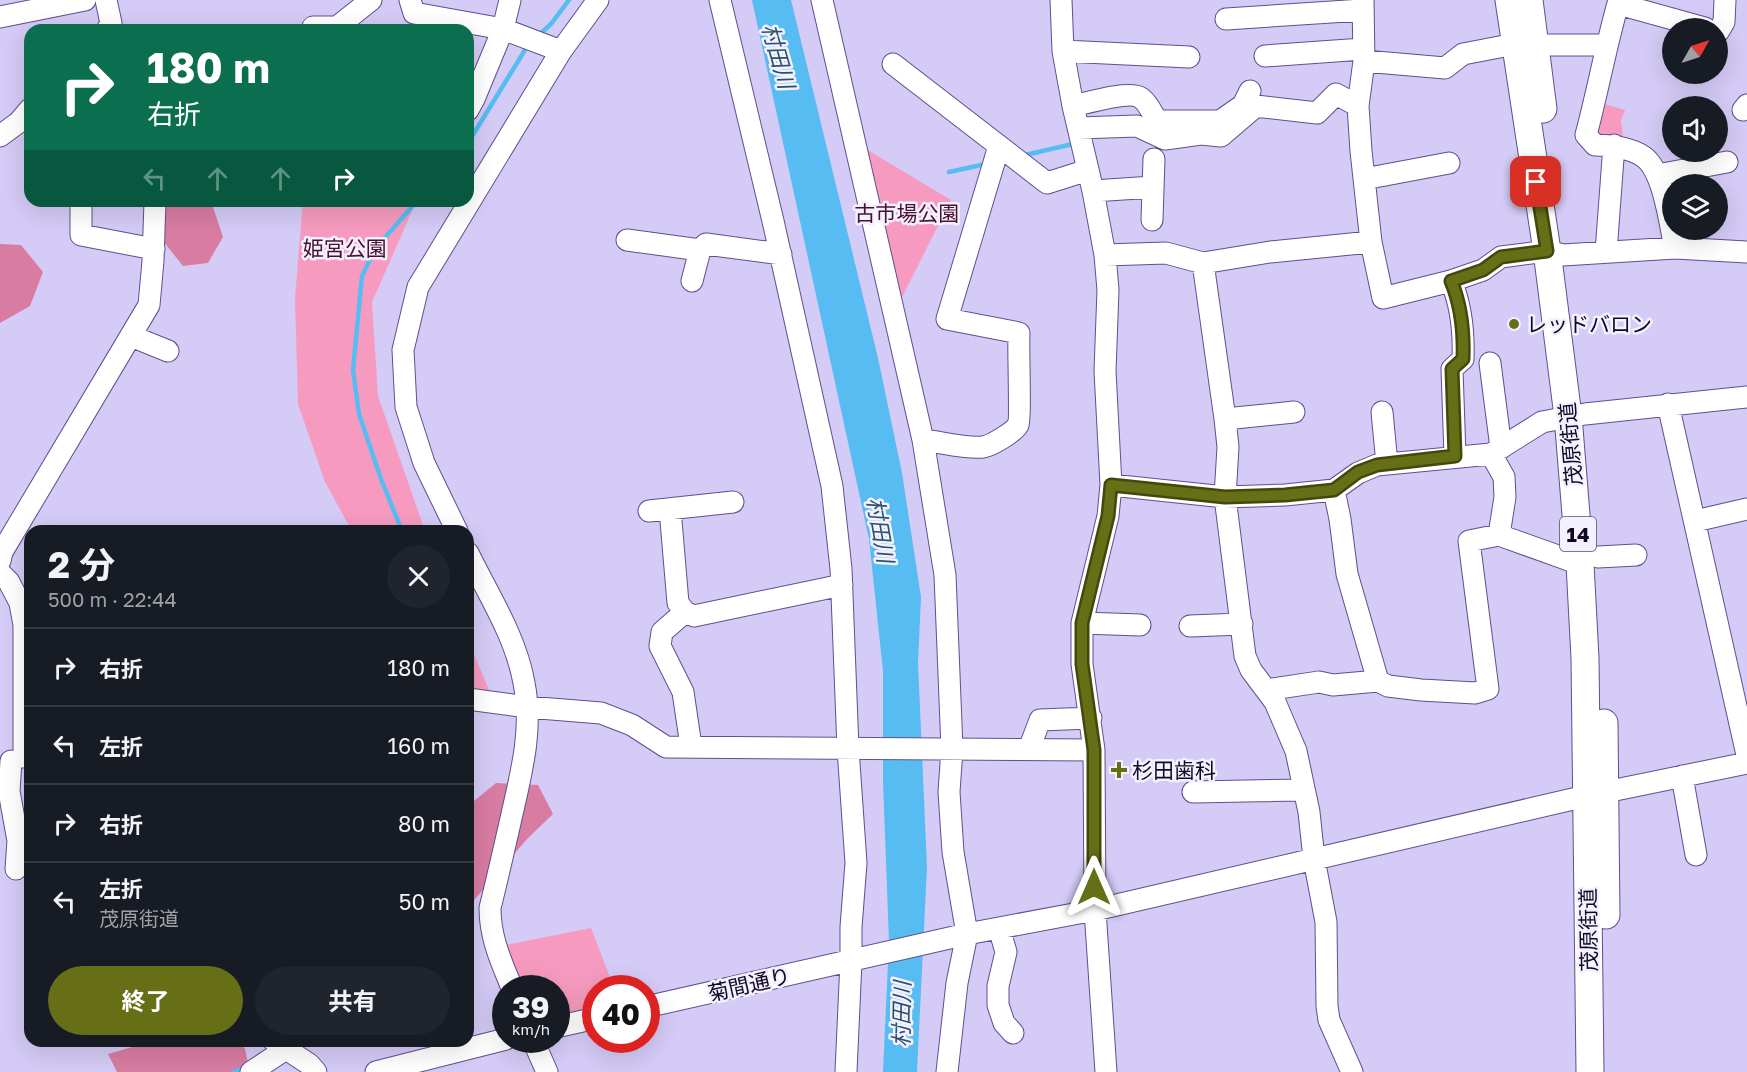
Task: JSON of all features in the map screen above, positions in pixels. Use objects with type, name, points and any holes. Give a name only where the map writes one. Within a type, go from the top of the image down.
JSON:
[{"type":"main road","name":"茂原街道","points":[[1509,0],[1525,44],[1577,415],[1589,561],[1595,794],[1608,1072]]},
{"type":"main road","name":"茂原街道","points":[[1525,44],[1528,0]]},
{"type":"main road","name":"茂原街道","points":[[1590,1072],[1595,794]]},
{"type":"street","points":[[0,17],[85,0]]},
{"type":"street","points":[[106,0],[110,24]]},
{"type":"street","points":[[341,24],[371,0]]},
{"type":"street","points":[[410,0],[414,13],[503,29],[561,51]]},
{"type":"street","points":[[474,99],[503,29],[510,0]]},
{"type":"street","points":[[474,195],[561,51],[598,0]]},
{"type":"street","points":[[720,0],[781,254],[832,486],[842,585],[848,749],[856,863],[851,927],[846,1072]]},
{"type":"street","points":[[822,0],[874,217],[923,440],[945,575],[952,749],[949,792],[953,852],[967,934],[957,983],[947,1072]]},
{"type":"street","points":[[1061,0],[1063,51],[1093,191],[1105,255],[1108,290],[1105,371],[1111,485],[1108,516],[1082,623],[1082,664],[1094,750],[1095,910],[1106,1072]]},
{"type":"street","points":[[1724,18],[1725,0]]},
{"type":"street","points":[[1672,18],[1618,2],[1586,135],[1595,144],[1614,145],[1644,157],[1657,175],[1675,248]]},
{"type":"street","points":[[1226,19],[1363,5],[1364,55],[1358,106],[1371,242],[1383,298],[1451,281],[1483,270],[1501,257],[1675,248],[1747,252]]},
{"type":"street","points":[[1265,56],[1364,55],[1444,68],[1464,54],[1525,44],[1606,45]]},
{"type":"street","points":[[1063,51],[1189,57]]},
{"type":"street","points":[[893,64],[1047,183],[1088,170]]},
{"type":"street","points":[[1073,106],[1129,95],[1139,96],[1147,103],[1157,122],[1220,121],[1243,105],[1250,91]]},
{"type":"street","points":[[1078,128],[1137,126],[1165,139],[1201,134],[1221,136],[1256,106],[1317,113],[1336,94],[1358,106]]},
{"type":"street","points":[[0,136],[24,116]]},
{"type":"street","points":[[1606,252],[1614,145]]},
{"type":"street","points":[[923,440],[982,447],[993,444],[1017,426],[1020,417],[1018,333],[946,319],[999,146]]},
{"type":"street","points":[[1152,220],[1154,159]]},
{"type":"street","points":[[1657,175],[1727,162]]},
{"type":"street","points":[[1364,179],[1449,163]]},
{"type":"street","points":[[1093,191],[1153,187]]},
{"type":"street","points":[[81,207],[81,235],[154,249]]},
{"type":"street","points":[[0,561],[2,552],[38,490],[149,305],[155,207]]},
{"type":"street","points":[[454,525],[424,463],[413,433],[406,407],[403,350],[418,287],[466,207]]},
{"type":"street","points":[[627,240],[700,250]]},
{"type":"street","points":[[1105,255],[1166,253],[1203,263],[1270,252],[1371,242]]},
{"type":"street","points":[[692,281],[700,250],[706,244],[781,254]]},
{"type":"street","points":[[1203,263],[1228,447],[1225,497],[1245,656],[1251,670],[1275,702],[1296,751],[1326,922],[1329,1020],[1352,1072]]},
{"type":"street","points":[[1451,281],[1457,295],[1464,328],[1463,359],[1452,369],[1455,456]]},
{"type":"street","points":[[131,336],[168,351]]},
{"type":"street","points":[[1490,363],[1496,451],[1504,477],[1505,497],[1499,535]]},
{"type":"street","points":[[1111,485],[1225,497],[1285,495],[1334,490],[1358,472],[1377,465],[1496,451],[1542,422],[1577,415],[1747,397]]},
{"type":"street","points":[[1668,404],[1747,755]]},
{"type":"street","points":[[1225,419],[1294,412]]},
{"type":"street","points":[[1382,412],[1387,464]]},
{"type":"street","points":[[1334,490],[1347,574],[1378,681]]},
{"type":"street","points":[[732,502],[659,510],[678,603],[684,612],[694,616],[842,585]]},
{"type":"street","points":[[1695,521],[1747,509]]},
{"type":"street","points":[[1266,690],[1319,682],[1333,685],[1378,681],[1388,686],[1421,690],[1475,693],[1488,689],[1469,541],[1499,535],[1589,561],[1636,555]]},
{"type":"street","points":[[474,565],[513,645],[524,682],[527,707],[528,735],[524,761],[490,908],[490,927],[495,947],[507,975]]},
{"type":"street","points":[[0,573],[9,582],[20,603],[24,625],[16,759],[9,791],[18,841],[15,870]]},
{"type":"street","points":[[684,612],[662,632],[660,646],[683,692],[691,746]]},
{"type":"street","points":[[1082,623],[1140,625]]},
{"type":"street","points":[[1190,626],[1242,624]]},
{"type":"street","points":[[474,700],[527,707],[600,712],[632,725],[666,747],[1094,750]]},
{"type":"street","points":[[1029,749],[1040,720],[1091,718]]},
{"type":"street","name":"菊間通り","points":[[660,1004],[967,934],[1095,910],[1595,794],[1747,763]]},
{"type":"street","points":[[1682,776],[1696,855]]},
{"type":"street","points":[[1193,792],[1304,790]]},
{"type":"street","points":[[999,928],[1006,952],[998,986],[998,1005],[1004,1023],[1013,1033]]},
{"type":"street","points":[[376,1072],[492,1043]]},
{"type":"street","points":[[251,1072],[278,1047]]},
{"type":"street","points":[[283,1047],[309,1064],[316,1072]]},
{"type":"street","points":[[539,1053],[547,1072]]},
{"type":"green space","points":[[1601,103],[1625,110],[1621,120],[1624,143],[1599,137],[1595,131]]},
{"type":"green space","name":"古市場公園","points":[[856,143],[951,200],[895,311]]},
{"type":"green space","name":"姫宮公園","points":[[303,207],[414,207],[372,302],[378,396],[423,525],[349,525],[325,482],[298,404],[295,298]]},
{"type":"green space","points":[[474,654],[494,702],[474,700]]},
{"type":"green space","points":[[591,928],[609,975],[582,975],[582,1021],[570,1024],[570,975],[507,975],[495,947]]},
{"type":"shaded area","points":[[148,207],[213,207],[223,237],[208,263],[183,266],[159,236]]},
{"type":"shaded area","points":[[0,244],[21,245],[43,272],[30,306],[0,323]]},
{"type":"shaded area","points":[[496,783],[538,785],[553,814],[528,838],[474,900],[474,801]]},
{"type":"shaded area","points":[[132,1047],[244,1047],[250,1072],[117,1072],[108,1054]]},
{"type":"water","name":"村田川","points":[[752,0],[791,0],[878,358],[902,473],[921,597],[918,663],[927,867],[917,1072],[883,1072],[889,941],[883,782],[883,671],[869,539]]},
{"type":"waterway","points":[[538,36],[551,24],[569,0]]},
{"type":"waterway","points":[[474,133],[528,45]]},
{"type":"waterway","points":[[1021,156],[1077,143]]},
{"type":"waterway","points":[[949,172],[986,164]]},
{"type":"waterway","points":[[400,525],[359,414],[353,370],[362,276],[375,249],[412,207]]},
{"type":"waterway","points":[[234,1072],[245,1067]]},
{"type":"place","name":"レッドバロン","points":[[1514,324]]},
{"type":"place","name":"杉田歯科","points":[[1119,770]]},
{"type":"route","points":[[1094,887],[1094,750],[1082,664],[1082,623],[1108,516],[1111,485],[1225,497],[1285,495],[1334,490],[1358,472],[1377,465],[1455,456],[1452,369],[1463,359],[1464,328],[1457,295],[1451,281],[1483,270],[1501,257],[1538,254],[1547,251],[1536,182]]}]
